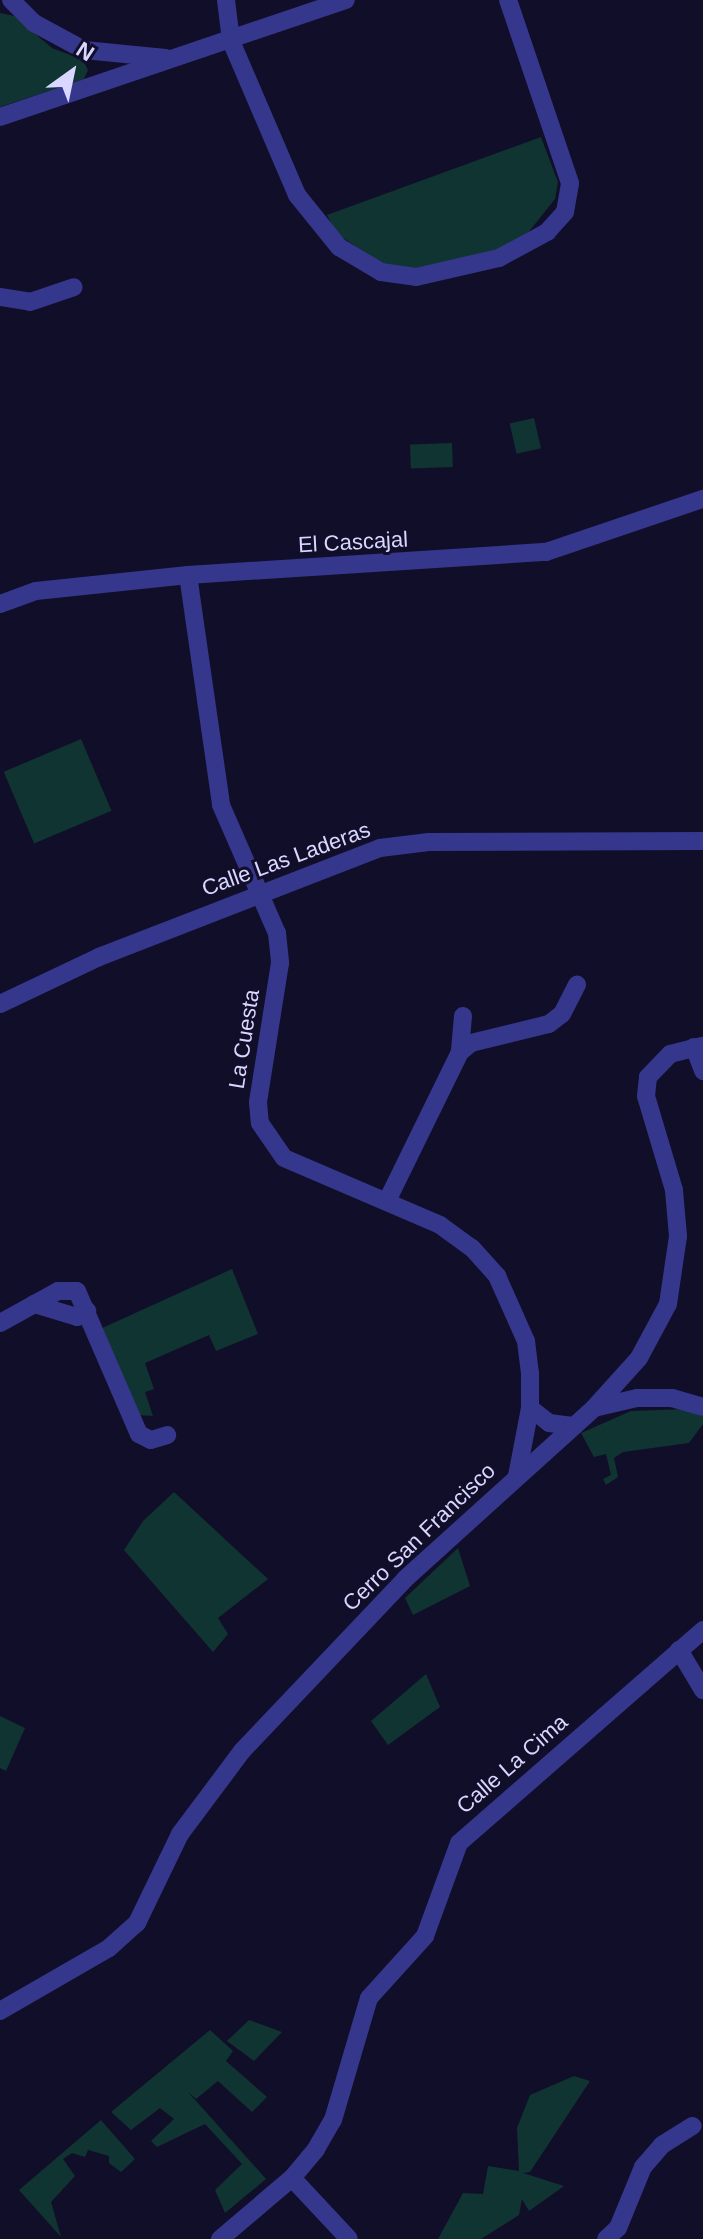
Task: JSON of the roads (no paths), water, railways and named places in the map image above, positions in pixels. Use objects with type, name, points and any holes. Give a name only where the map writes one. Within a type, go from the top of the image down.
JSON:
[{"type":"street","points":[[11,0],[34,23],[84,50],[180,59]]},
{"type":"street","points":[[226,0],[231,41],[297,195],[339,247],[381,272],[416,277],[499,258],[547,232],[565,212],[570,183],[508,0]]},
{"type":"street","points":[[0,117],[180,59],[346,0]]},
{"type":"street","points":[[0,297],[30,302],[74,287]]},
{"type":"street","name":"El Cascajal","points":[[0,604],[36,591],[188,575],[546,552],[703,499]]},
{"type":"street","name":"La Cuesta","points":[[188,575],[221,805],[277,933],[280,963],[258,1102],[260,1123],[284,1158],[440,1225],[472,1248],[497,1276],[526,1341],[530,1408],[517,1476]]},
{"type":"street","name":"Calle Las Laderas","points":[[0,1004],[99,957],[380,848],[429,842],[703,841]]},
{"type":"street","points":[[460,1052],[471,1043],[549,1024],[562,1014],[577,985]]},
{"type":"street","points":[[387,1201],[460,1052],[463,1016]]},
{"type":"street","points":[[698,1046],[703,1071]]},
{"type":"street","name":"Cerro San Francisco","points":[[0,2011],[109,1948],[137,1923],[180,1834],[234,1761],[405,1579],[594,1408],[639,1358],[668,1304],[677,1211],[646,1096],[657,1063],[698,1046]]},
{"type":"street","points":[[0,1323],[70,1288],[83,1297],[139,1434],[151,1440],[167,1435]]},
{"type":"street","points":[[34,1304],[77,1317],[87,1311]]},
{"type":"street","points":[[594,1408],[637,1398],[672,1398],[703,1407]]},
{"type":"street","points":[[530,1408],[549,1423],[573,1426]]},
{"type":"street","name":"Calle La Cima","points":[[220,2239],[292,2178],[333,2120],[369,1998],[425,1936],[459,1843],[703,1630]]},
{"type":"street","points":[[679,1650],[703,1690]]},
{"type":"street","points":[[606,2239],[618,2228],[643,2167],[662,2145],[693,2126]]},
{"type":"street","points":[[292,2178],[349,2239]]}]
